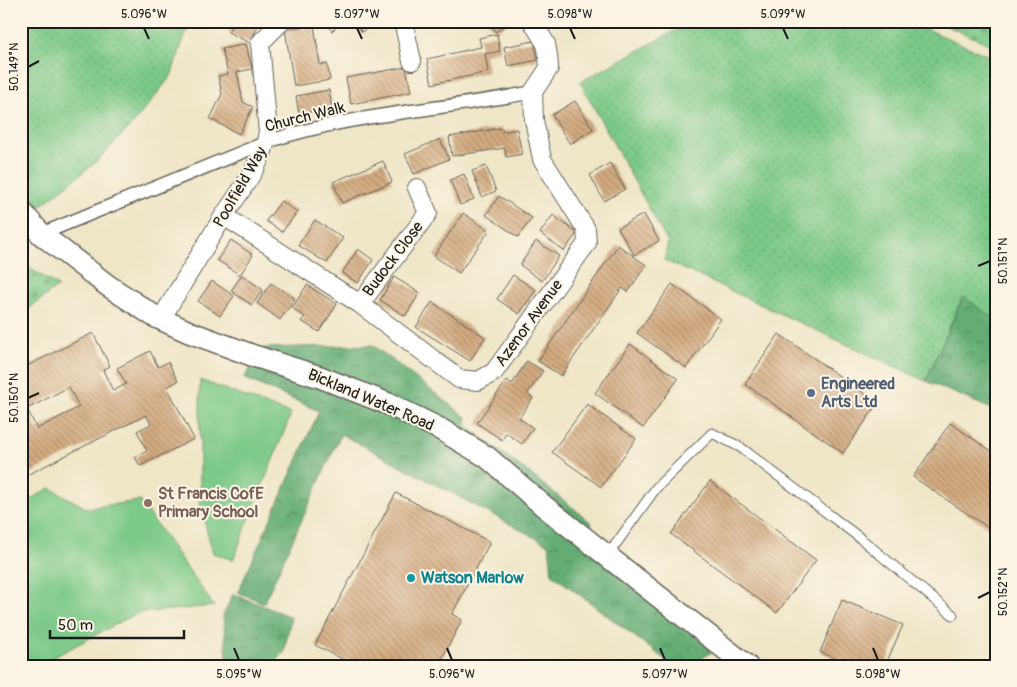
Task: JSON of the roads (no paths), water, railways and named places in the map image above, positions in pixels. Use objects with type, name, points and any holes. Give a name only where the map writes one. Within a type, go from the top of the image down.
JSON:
[{"type":"street","name":"Poolfield Way","points":[[161,319],[245,185],[267,142],[268,132],[260,43],[282,21]]},
{"type":"street","points":[[402,21],[412,61]]},
{"type":"street","points":[[532,21],[546,44],[549,68],[533,92]]},
{"type":"street","name":"Church Walk","points":[[29,225],[296,132],[414,110],[533,92]]},
{"type":"street","name":"Azenor Avenue","points":[[224,216],[360,304],[459,380],[478,381],[494,372],[587,243],[586,229],[542,159],[534,120],[533,92]]},
{"type":"street","name":"Budock Close","points":[[360,304],[428,214],[417,188]]},
{"type":"street","name":"Bickland Water Road","points":[[29,225],[107,285],[161,319],[189,332],[341,385],[392,405],[440,429],[487,457],[545,507],[747,666]]},
{"type":"lane","points":[[608,555],[656,488],[712,433],[740,447],[860,538],[953,615]]},
{"type":"place","name":"Engineered Arts Ltd","points":[[811,393]]},
{"type":"place","name":"St Francis CofE Primary School","points":[[148,503]]},
{"type":"place","name":"Watson Marlow","points":[[411,578]]}]
